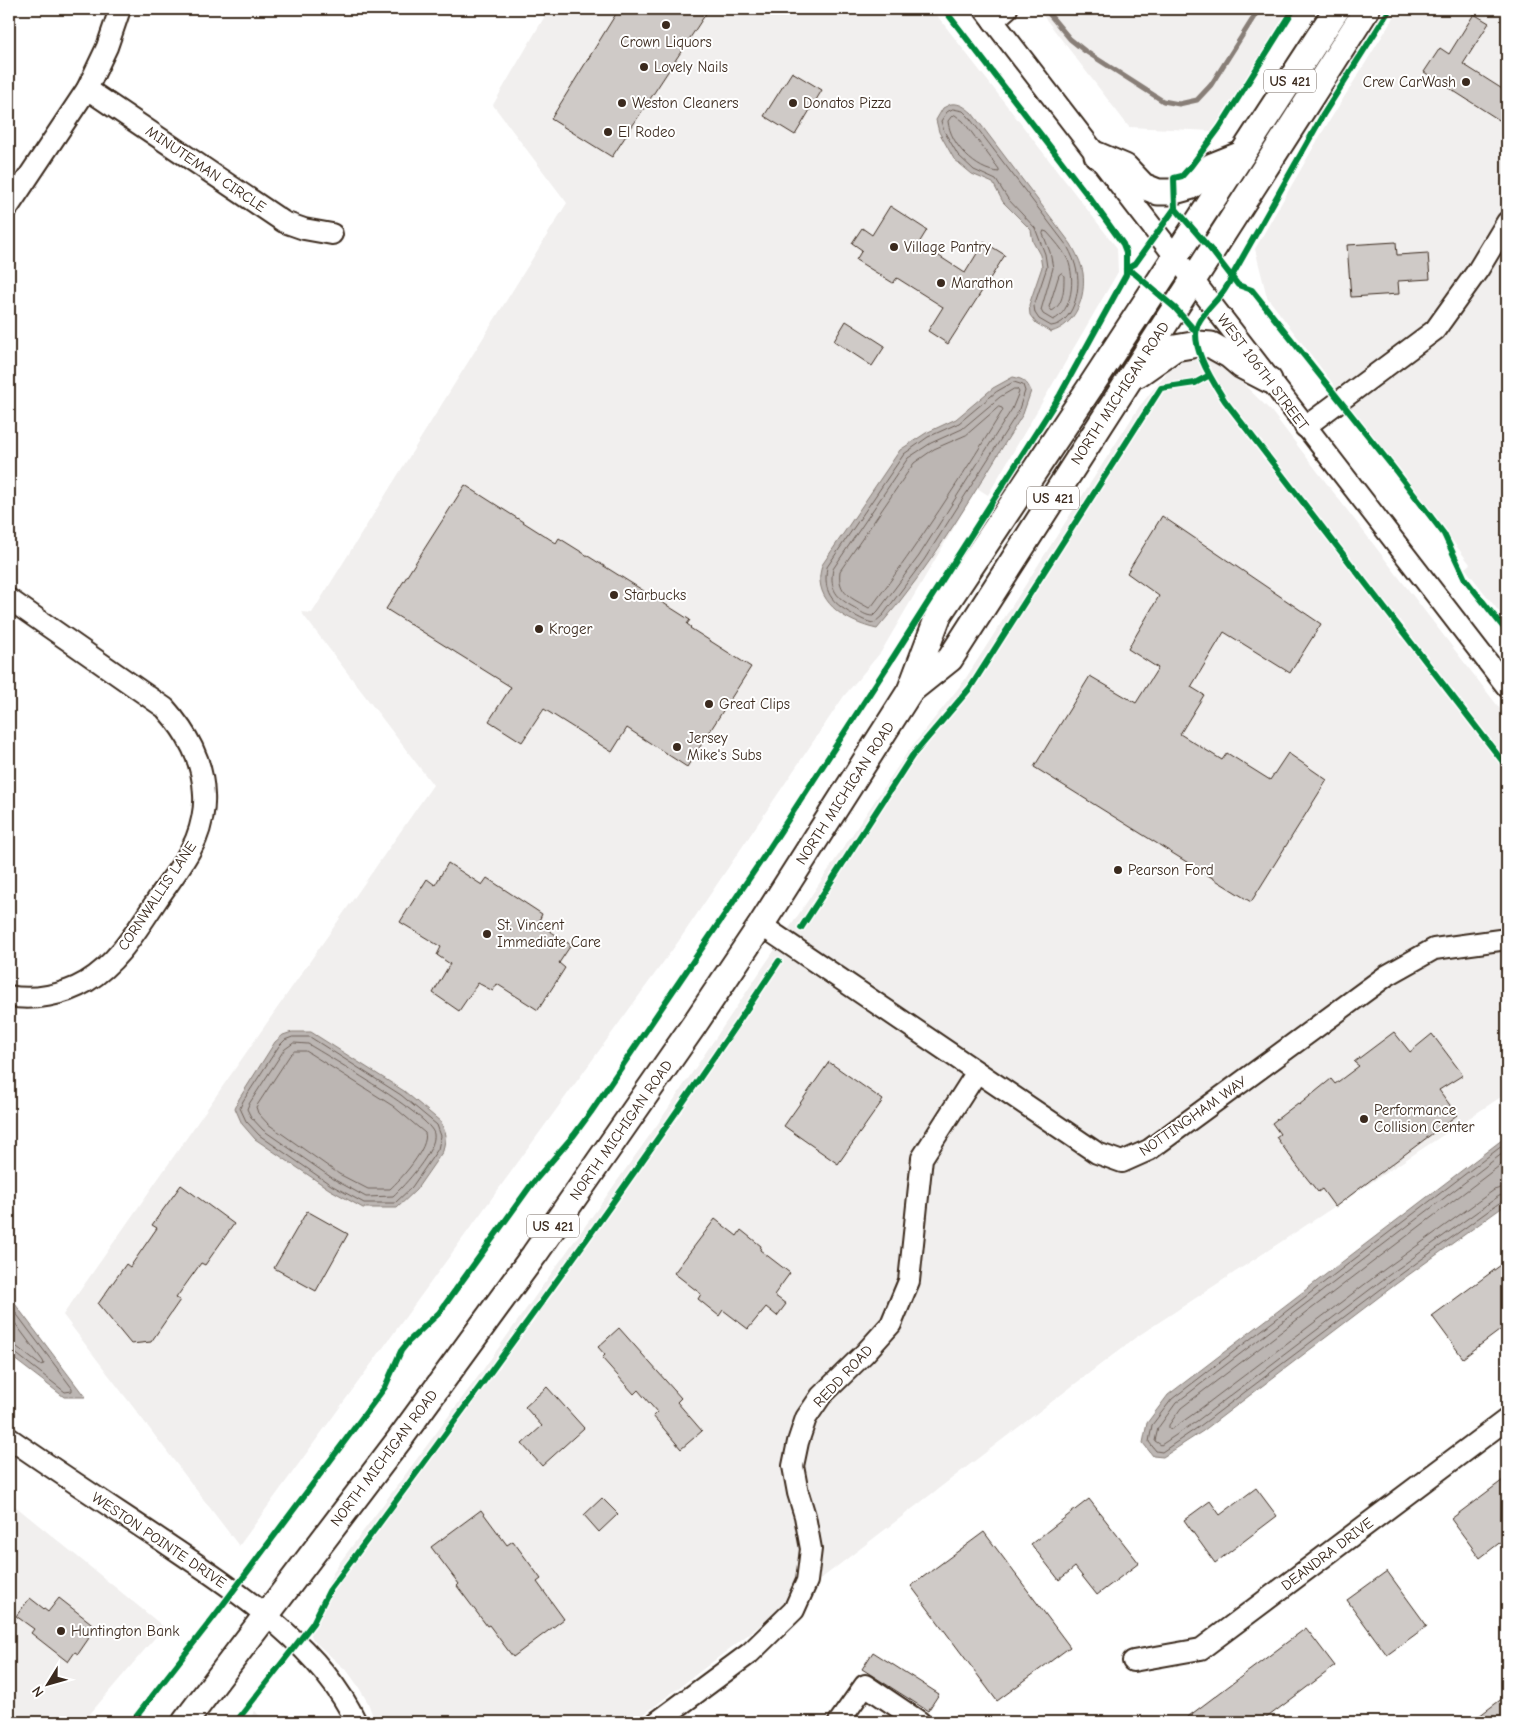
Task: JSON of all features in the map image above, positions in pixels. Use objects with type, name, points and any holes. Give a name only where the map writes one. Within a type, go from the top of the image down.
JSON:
[{"type":"main road","name":"NORTH MICHIGAN ROAD","points":[[184,1722],[399,1440],[534,1254],[694,1026],[761,925],[910,690],[939,614],[1337,9]]},
{"type":"main road","name":"NORTH MICHIGAN ROAD","points":[[910,690],[950,659],[1367,9]]},
{"type":"main road","points":[[1097,155],[1125,167],[1143,186],[1158,192],[1170,192],[1189,187],[1198,181],[1212,166],[1242,154]]},
{"type":"main road","points":[[1126,383],[1175,348],[1198,344],[1211,345],[1242,366],[1269,380]]},
{"type":"street","points":[[9,206],[87,89],[107,47],[120,9]]},
{"type":"street","name":"WEST 106TH STREET","points":[[995,13],[1097,155],[1507,687]]},
{"type":"street","name":"MINUTEMAN CIRCLE","points":[[87,89],[284,222],[304,229],[332,234]]},
{"type":"street","points":[[1305,427],[1435,330],[1478,270],[1507,222]]},
{"type":"street","name":"CORNWALLIS LANE","points":[[9,599],[165,708],[179,724],[195,752],[202,775],[204,796],[202,816],[196,838],[188,856],[126,945],[108,965],[84,984],[55,994],[29,998],[9,996]]},
{"type":"street","name":"NOTTINGHAM WAY","points":[[761,925],[1097,1153],[1122,1162],[1149,1150],[1386,976],[1434,949],[1507,939]]},
{"type":"street","name":"REDD ROAD","points":[[657,1722],[750,1653],[794,1610],[807,1581],[812,1549],[793,1466],[806,1418],[821,1396],[890,1324],[909,1281],[922,1158],[977,1072]]},
{"type":"street","name":"DEANDRA DRIVE","points":[[1133,1661],[1201,1649],[1507,1419]]},
{"type":"street","name":"WESTON POINTE DRIVE","points":[[9,1438],[233,1589],[297,1644],[337,1687],[356,1722]]},
{"type":"street","points":[[839,1722],[865,1684],[920,1722]]},
{"type":"shaded area","points":[[549,9],[932,9],[1117,248],[1118,272],[988,495],[977,488],[881,652],[844,696],[678,942],[239,1546],[63,1315],[433,785],[301,612],[312,613],[567,203],[493,105]]},
{"type":"shaded area","points":[[1038,9],[1290,9],[1212,131],[1129,127]]},
{"type":"shaded area","points":[[1399,9],[1507,9],[1507,622],[1465,568],[1470,564],[1267,297],[1255,249],[1320,136]]},
{"type":"shaded area","points":[[1206,356],[1222,363],[1271,411],[1507,718],[1507,1093],[1135,1338],[634,1722],[375,1722],[368,1703],[348,1672],[316,1643],[310,1631],[310,1622],[335,1569],[477,1378],[657,1125],[907,753],[964,681],[1139,407],[1173,365],[1184,358]]},
{"type":"shaded area","points":[[9,1501],[164,1627],[83,1722],[9,1722]]},
{"type":"shaded area","points":[[255,1711],[265,1722],[247,1722]]},
{"type":"water","points":[[951,104],[962,106],[972,113],[1071,244],[1076,254],[1083,273],[1083,291],[1073,317],[1060,328],[1051,332],[1036,323],[1030,315],[1029,305],[1042,267],[1040,255],[1033,242],[1031,230],[1003,202],[993,183],[972,174],[954,159],[939,132],[936,120],[943,108]]},
{"type":"water","points":[[1013,377],[1025,381],[1031,391],[1023,414],[917,579],[877,629],[868,627],[841,614],[827,600],[822,591],[820,577],[822,565],[900,450],[926,433],[956,419],[993,388]]},
{"type":"water","points":[[292,1032],[311,1032],[404,1091],[441,1122],[446,1135],[443,1151],[416,1190],[397,1208],[363,1208],[329,1189],[255,1139],[242,1124],[235,1108],[239,1099],[275,1042],[283,1035]]},
{"type":"water","points":[[1507,1136],[1507,1204],[1396,1284],[1203,1431],[1163,1457],[1153,1456],[1143,1443],[1147,1423],[1168,1395]]},
{"type":"water","points":[[9,1296],[85,1397],[64,1397],[9,1355]]},
{"type":"building","points":[[619,9],[709,9],[612,157],[551,119]]},
{"type":"building","name":"Crew CarWash","points":[[1474,14],[1489,23],[1463,64],[1507,92],[1507,125],[1424,72],[1440,48],[1449,54]]},
{"type":"building","name":"Donatos Pizza","points":[[792,72],[822,90],[795,135],[764,116]]},
{"type":"building","points":[[890,206],[927,230],[919,243],[965,273],[984,242],[1005,255],[948,344],[928,331],[943,307],[897,278],[893,283],[856,260],[862,250],[852,243],[862,228],[872,235]]},
{"type":"building","points":[[1396,242],[1397,255],[1428,253],[1430,279],[1398,281],[1399,294],[1351,297],[1347,245]]},
{"type":"building","points":[[846,321],[885,346],[872,366],[834,341]]},
{"type":"building","points":[[465,485],[556,543],[559,538],[690,620],[687,624],[690,628],[751,667],[687,767],[627,728],[612,752],[544,709],[522,742],[489,721],[511,687],[386,609]]},
{"type":"building","points":[[1162,516],[1321,624],[1290,673],[1224,632],[1191,687],[1204,695],[1180,734],[1222,760],[1227,753],[1270,780],[1288,753],[1327,780],[1251,902],[1034,767],[1090,676],[1136,703],[1158,668],[1128,649],[1159,596],[1127,573]]},
{"type":"building","name":"St. Vincent Immediate Care","points":[[448,863],[482,885],[487,878],[542,914],[538,923],[571,945],[559,963],[565,968],[538,1010],[497,984],[493,991],[478,983],[459,1011],[433,993],[450,964],[437,955],[441,947],[400,922],[427,879],[435,885]]},
{"type":"building","name":"Performance Collision Center","points":[[1394,1032],[1410,1052],[1432,1034],[1463,1075],[1439,1090],[1457,1115],[1335,1207],[1322,1189],[1318,1192],[1298,1167],[1276,1137],[1280,1134],[1272,1123],[1298,1103],[1299,1105],[1331,1079],[1335,1084],[1359,1066],[1354,1062]]},
{"type":"building","points":[[829,1062],[883,1100],[838,1164],[784,1126]]},
{"type":"building","points":[[181,1185],[234,1224],[205,1265],[201,1263],[176,1298],[180,1300],[151,1342],[131,1344],[98,1304],[126,1264],[130,1267],[157,1228],[152,1225]]},
{"type":"building","points":[[307,1211],[348,1234],[316,1291],[274,1268]]},
{"type":"building","points":[[715,1219],[737,1236],[741,1230],[761,1246],[760,1250],[790,1273],[774,1295],[786,1304],[777,1316],[766,1307],[748,1329],[723,1310],[719,1316],[698,1299],[701,1294],[674,1273]]},
{"type":"building","points":[[1501,1265],[1507,1273],[1507,1325],[1463,1358],[1432,1316]]},
{"type":"building","points":[[619,1328],[681,1398],[677,1402],[702,1431],[681,1449],[653,1416],[657,1412],[638,1390],[634,1394],[602,1358],[605,1355],[598,1347]]},
{"type":"building","points":[[547,1387],[584,1428],[542,1466],[522,1444],[542,1426],[525,1407]]},
{"type":"building","points":[[1507,1477],[1507,1537],[1480,1558],[1451,1519]]},
{"type":"building","points":[[1256,1488],[1277,1516],[1215,1563],[1184,1520],[1210,1501],[1220,1515]]},
{"type":"building","points":[[602,1498],[618,1514],[599,1532],[584,1515]]},
{"type":"building","points":[[1089,1499],[1139,1563],[1097,1595],[1075,1567],[1059,1580],[1031,1544]]},
{"type":"building","points":[[481,1510],[507,1545],[513,1541],[541,1579],[537,1582],[564,1619],[513,1657],[457,1586],[459,1584],[431,1547]]},
{"type":"building","points":[[984,1532],[1070,1647],[997,1701],[911,1586]]},
{"type":"building","points":[[1387,1571],[1427,1626],[1387,1655],[1347,1600]]},
{"type":"building","name":"Huntington Bank","points":[[30,1598],[48,1612],[59,1598],[95,1626],[87,1636],[89,1638],[78,1654],[75,1652],[68,1662],[31,1633],[34,1629],[16,1616]]},
{"type":"building","points":[[1306,1628],[1335,1666],[1261,1722],[1181,1722]]},
{"type":"building","points":[[873,1652],[939,1694],[928,1711],[862,1669]]},
{"type":"building","points":[[1507,1695],[1507,1722],[1471,1722]]},
{"type":"waterway","points":[[1045,9],[1070,39],[1085,51],[1163,101],[1179,104],[1197,100],[1211,85],[1259,9]]},
{"type":"cycle path","points":[[132,1722],[213,1618],[385,1387],[401,1351],[439,1313],[531,1185],[591,1112],[767,852],[894,656],[1060,395],[1126,275],[1126,252],[1123,244],[944,9]]},
{"type":"cycle path","points":[[1126,269],[1135,264],[1175,208],[1174,178],[1182,176],[1220,127],[1294,9]]},
{"type":"cycle path","points":[[1390,9],[1323,115],[1226,288],[1200,320],[1196,339],[1208,373],[1225,401],[1507,767]]},
{"type":"cycle path","points":[[1175,208],[1238,285],[1252,290],[1392,466],[1444,534],[1465,579],[1507,632]]},
{"type":"cycle path","points":[[1126,269],[1134,273],[1175,308],[1196,332]]},
{"type":"cycle path","points":[[801,928],[912,756],[970,688],[1161,388],[1195,383],[1208,376]]},
{"type":"cycle path","points":[[236,1722],[313,1623],[329,1591],[558,1279],[670,1121],[779,961]]},
{"type":"place","name":"Crown Liquors","points":[[666,25]]},
{"type":"place","name":"Lovely Nails","points":[[644,67]]},
{"type":"place","name":"Crew CarWash","points":[[1466,82]]},
{"type":"place","name":"Weston Cleaners","points":[[622,103]]},
{"type":"place","name":"Donatos Pizza","points":[[793,103]]},
{"type":"place","name":"El Rodeo","points":[[608,132]]},
{"type":"place","name":"Village Pantry","points":[[894,247]]},
{"type":"place","name":"Marathon","points":[[941,283]]},
{"type":"place","name":"Starbucks","points":[[614,595]]},
{"type":"place","name":"Kroger","points":[[539,629]]},
{"type":"place","name":"Great Clips","points":[[709,704]]},
{"type":"place","name":"Jersey Mike's Subs","points":[[677,747]]},
{"type":"place","name":"Pearson Ford","points":[[1118,870]]},
{"type":"place","name":"St. Vincent Immediate Care","points":[[487,934]]},
{"type":"place","name":"Performance Collision Center","points":[[1364,1119]]},
{"type":"place","name":"Huntington Bank","points":[[61,1631]]}]
